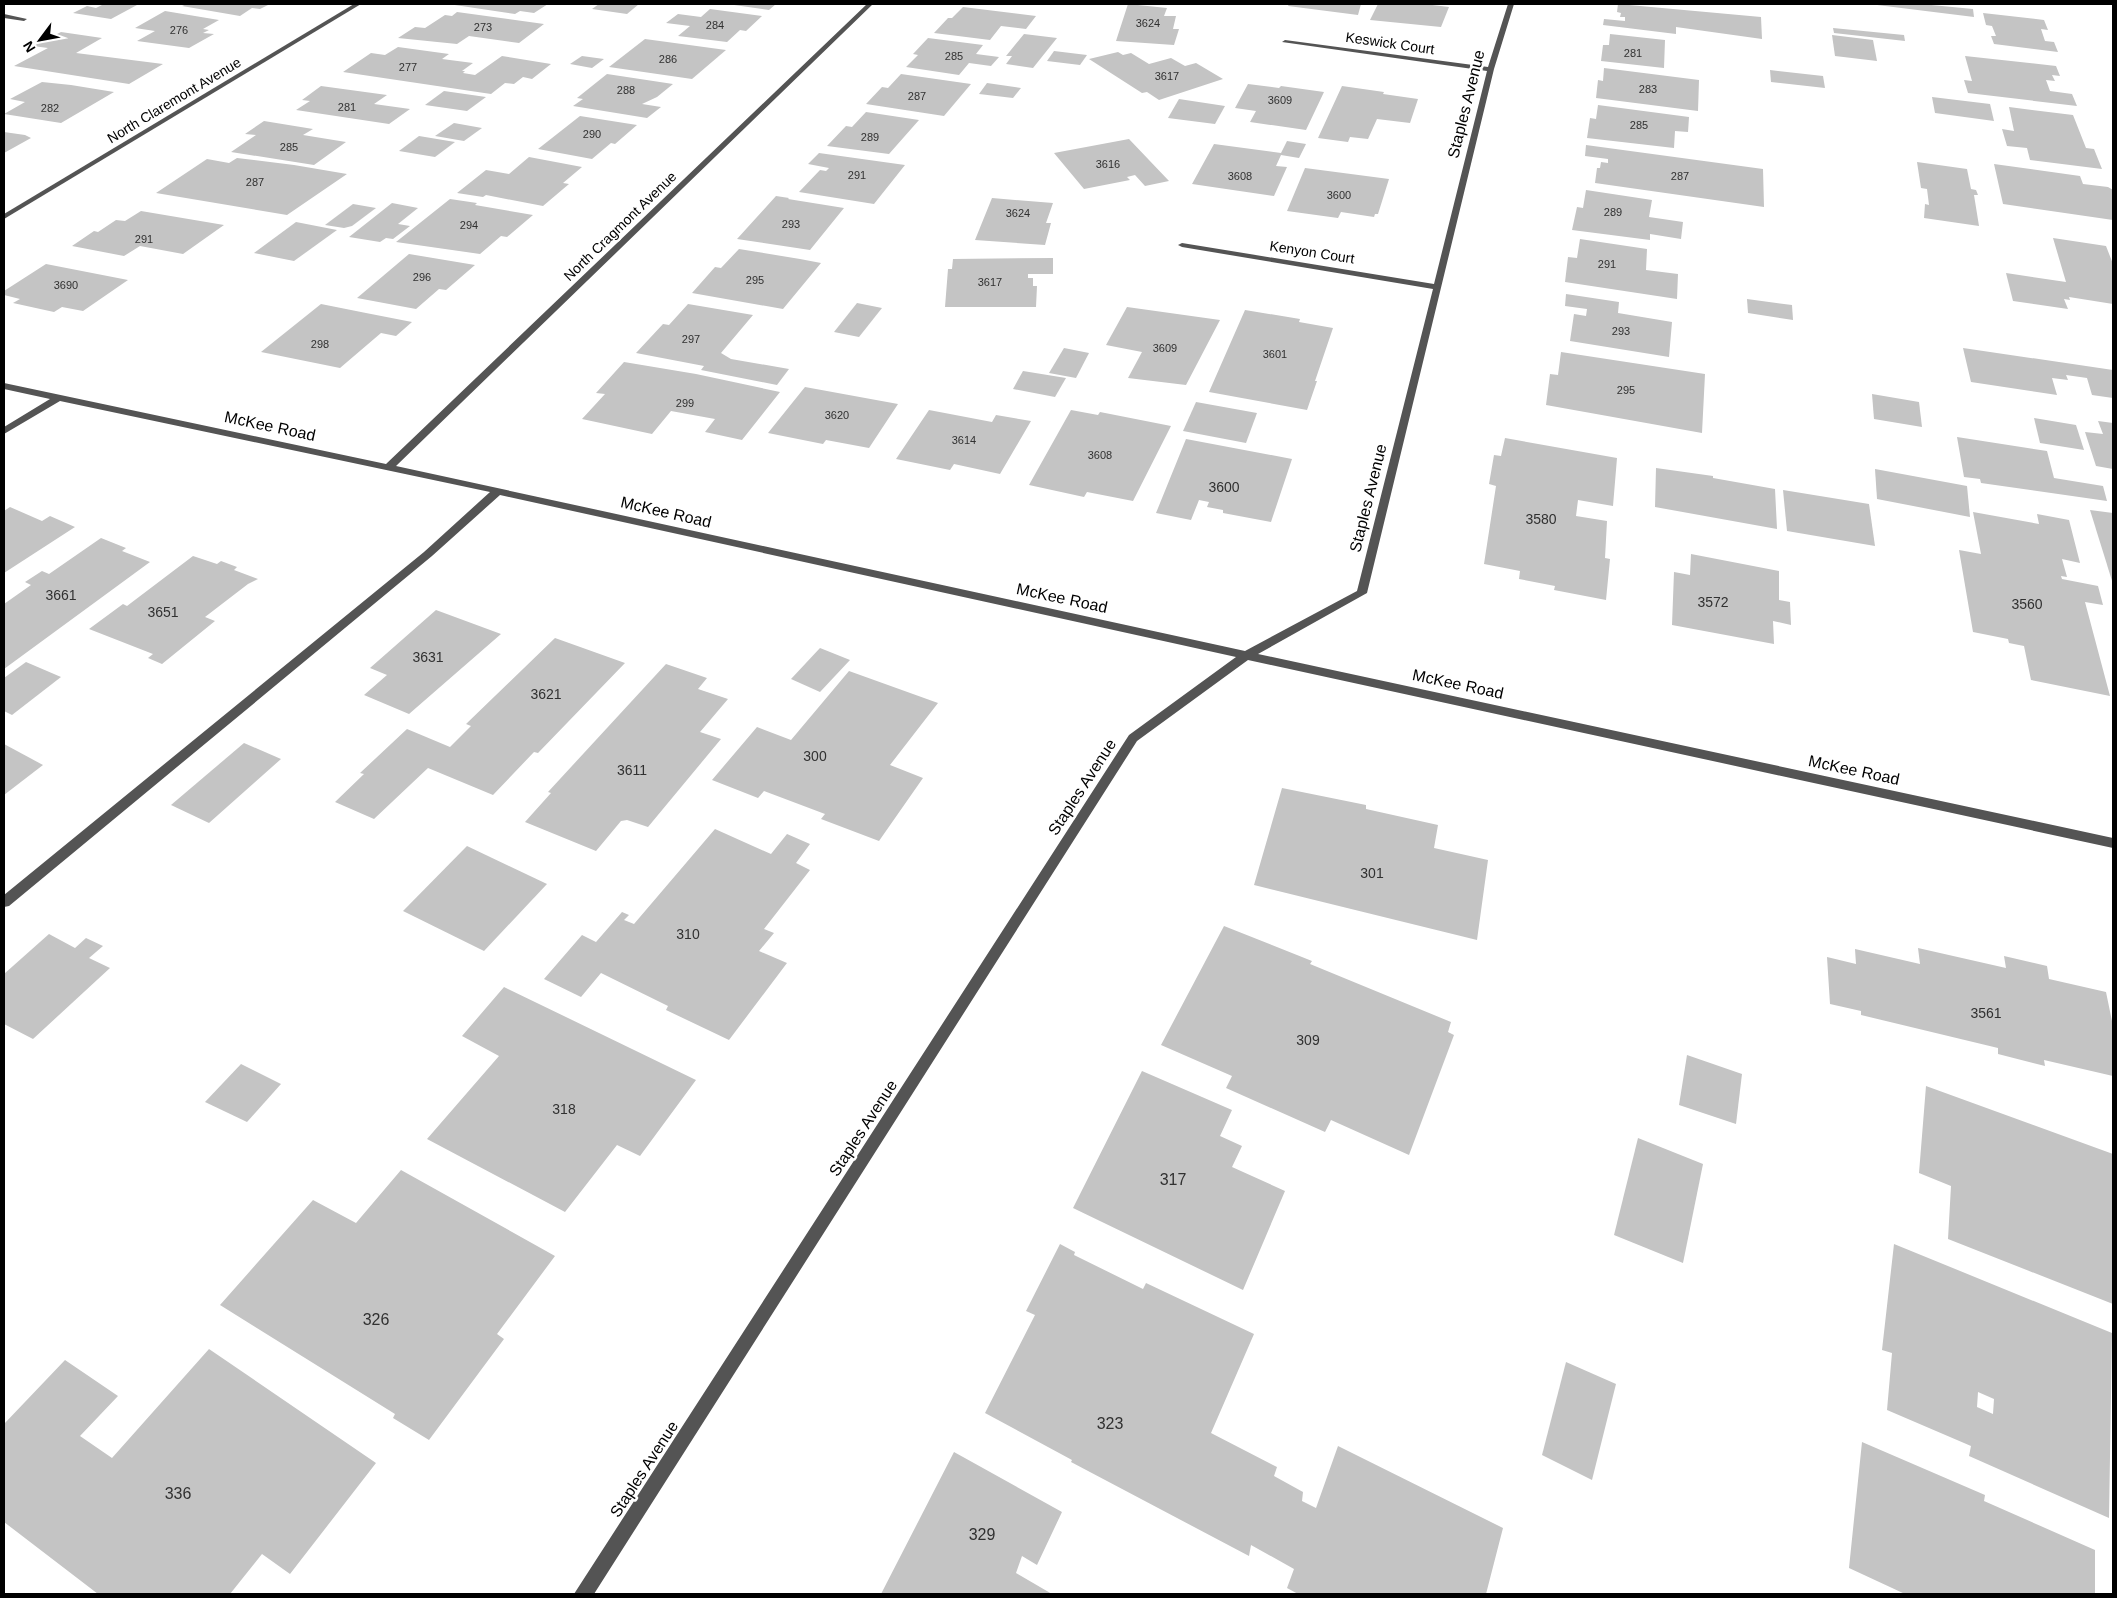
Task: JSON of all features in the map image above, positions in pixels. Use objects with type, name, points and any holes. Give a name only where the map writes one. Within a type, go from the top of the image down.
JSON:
[{"type":"street","name":"North Claremont Avenue","points":[[4,218],[358,4]]},
{"type":"street","name":"North Cragmont Avenue","points":[[388,468],[870,4]]},
{"type":"street","name":"Staples Avenue","points":[[583,1594],[1133,738],[1247,655],[1362,594],[1490,69],[1510,4]]},
{"type":"street","points":[[4,16],[24,19]]},
{"type":"street","name":"Keswick Court","points":[[1285,42],[1490,69]]},
{"type":"street","name":"Kenyon Court","points":[[1182,245],[1437,287]]},
{"type":"street","name":"McKee Road","points":[[4,386],[498,491],[2113,843]]},
{"type":"street","points":[[4,431],[58,398]]},
{"type":"street","points":[[4,902],[428,554],[498,491]]},
{"type":"building","points":[[104,4],[137,5],[111,19],[73,13],[87,6],[96,8]]},
{"type":"building","points":[[187,4],[270,4],[260,9],[252,8],[240,16],[182,6]]},
{"type":"building","points":[[448,4],[548,4],[534,13],[520,11],[515,14]]},
{"type":"building","points":[[599,4],[639,4],[627,14],[592,9]]},
{"type":"building","points":[[727,4],[776,4],[769,10]]},
{"type":"building","points":[[1128,4],[1167,8],[1164,16],[1176,16],[1173,29],[1179,29],[1174,45],[1116,41]]},
{"type":"building","points":[[1289,4],[1361,4],[1358,15],[1288,6]]},
{"type":"building","points":[[1378,4],[1424,4],[1449,7],[1441,27],[1370,20]]},
{"type":"building","points":[[1618,4],[1761,17],[1762,39],[1676,27],[1676,34],[1603,25],[1604,19],[1625,21],[1625,17],[1620,17],[1621,13],[1617,12]]},
{"type":"building","points":[[1869,4],[1921,4],[1973,9],[1974,17]]},
{"type":"building","points":[[963,7],[1036,16],[1026,29],[1001,26],[990,40],[934,33],[948,18],[952,18]]},
{"type":"building","points":[[710,9],[762,16],[746,31],[740,30],[727,42],[678,36],[690,26],[666,23],[678,14],[701,17]]},
{"type":"building","points":[[165,11],[219,20],[203,29],[209,30],[203,33],[214,34],[189,48],[137,41],[155,31],[135,28]]},
{"type":"building","points":[[457,12],[544,24],[519,43],[469,36],[457,44],[398,38],[415,27],[425,28],[445,15],[452,16]]},
{"type":"building","points":[[1983,13],[2044,20],[2048,30],[2041,29],[2045,41],[2054,42],[2058,52],[1994,44],[1991,36],[1996,36],[1992,26],[1986,25]]},
{"type":"building","points":[[1833,28],[1904,35],[1905,41],[1834,33]]},
{"type":"building","points":[[61,32],[102,38],[76,53],[163,64],[129,84],[14,66],[48,48],[33,46]]},
{"type":"building","points":[[1024,34],[1057,38],[1033,68],[1006,64],[1012,56],[1006,56]]},
{"type":"building","points":[[1610,34],[1665,40],[1664,68],[1601,61],[1603,45],[1609,45]]},
{"type":"building","points":[[1832,35],[1873,40],[1877,61],[1835,56]]},
{"type":"building","points":[[928,38],[983,45],[976,54],[999,57],[991,66],[969,63],[959,75],[906,67],[918,55],[913,54]]},
{"type":"building","points":[[645,39],[726,50],[692,79],[609,67]]},
{"type":"building","points":[[398,47],[449,54],[442,59],[473,63],[462,71],[465,71],[463,73],[475,75],[502,56],[551,64],[532,79],[523,77],[514,84],[505,83],[491,94],[343,72],[371,53],[385,55]]},
{"type":"building","points":[[1054,51],[1087,55],[1080,65],[1047,61]]},
{"type":"building","points":[[1118,52],[1123,55],[1131,53],[1149,64],[1171,58],[1185,66],[1196,63],[1223,79],[1159,100],[1147,92],[1142,93],[1089,59]]},
{"type":"building","points":[[582,56],[604,59],[592,68],[570,64]]},
{"type":"building","points":[[1965,56],[2056,66],[2060,76],[2052,75],[2055,81],[2046,80],[2050,91],[2072,94],[2077,106],[1968,93],[1964,80],[1972,81]]},
{"type":"building","points":[[1604,68],[1699,80],[1698,111],[1596,98],[1598,80],[1603,81]]},
{"type":"building","points":[[1770,70],[1823,76],[1825,88],[1771,82]]},
{"type":"building","points":[[607,74],[673,84],[657,97],[642,104],[661,107],[647,118],[573,106],[583,99],[577,98]]},
{"type":"building","points":[[901,74],[971,84],[944,116],[866,104],[882,87],[888,88]]},
{"type":"building","points":[[42,82],[114,92],[61,123],[4,114],[25,102],[10,99]]},
{"type":"building","points":[[987,83],[1021,88],[1013,98],[979,94]]},
{"type":"building","points":[[1248,84],[1324,92],[1306,130],[1250,122],[1256,111],[1235,108]]},
{"type":"building","points":[[321,86],[387,95],[374,104],[410,109],[389,124],[296,110],[310,101],[302,100]]},
{"type":"building","points":[[1342,86],[1418,99],[1410,123],[1377,119],[1368,139],[1350,137],[1348,142],[1318,138]]},
{"type":"building","points":[[444,91],[486,97],[467,111],[425,105]]},
{"type":"building","points":[[1932,97],[1990,104],[1994,121],[1935,113]]},
{"type":"building","points":[[1179,99],[1225,106],[1215,124],[1168,118]]},
{"type":"building","points":[[1598,105],[1689,117],[1688,132],[1675,131],[1674,148],[1587,138],[1590,118],[1596,119]]},
{"type":"building","points":[[2009,107],[2073,115],[2086,148],[2094,149],[2102,169],[2030,160],[2027,148],[2007,146],[2002,129],[2014,131]]},
{"type":"building","points":[[866,112],[919,120],[889,154],[827,146],[846,126],[852,127]]},
{"type":"building","points":[[580,116],[637,125],[615,144],[611,143],[592,159],[538,149]]},
{"type":"building","points":[[264,121],[313,129],[303,135],[346,142],[314,165],[231,152],[256,135],[245,134]]},
{"type":"building","points":[[454,123],[482,128],[464,141],[435,136]]},
{"type":"building","points":[[4,132],[25,135],[31,138],[4,153]]},
{"type":"building","points":[[419,136],[455,142],[435,157],[399,151]]},
{"type":"building","points":[[1129,139],[1169,181],[1145,186],[1135,175],[1127,177],[1130,180],[1084,189],[1054,153]]},
{"type":"building","points":[[1287,141],[1306,144],[1299,158],[1281,155],[1276,166],[1287,167],[1274,196],[1192,184],[1214,144],[1281,153]]},
{"type":"building","points":[[1586,145],[1763,169],[1764,207],[1595,183],[1597,168],[1600,168],[1601,162],[1608,163],[1608,159],[1585,156]]},
{"type":"building","points":[[819,153],[905,165],[874,204],[799,192],[820,170],[826,171],[829,168],[808,164]]},
{"type":"building","points":[[529,157],[582,167],[563,183],[569,184],[543,206],[486,195],[483,197],[457,193],[486,170],[509,174]]},
{"type":"building","points":[[237,158],[347,174],[287,215],[156,193],[207,159],[229,163]]},
{"type":"building","points":[[1917,162],[1967,169],[1971,189],[1976,190],[1978,195],[1974,195],[1979,226],[1924,218],[1925,204],[1929,205],[1927,189],[1921,188]]},
{"type":"building","points":[[1994,164],[2080,176],[2083,184],[2108,187],[2113,190],[2113,220],[2003,204]]},
{"type":"building","points":[[1305,168],[1389,179],[1378,214],[1375,214],[1374,217],[1341,212],[1338,218],[1287,211]]},
{"type":"building","points":[[1586,190],[1652,200],[1649,217],[1683,222],[1681,239],[1650,234],[1650,240],[1572,230],[1577,207],[1583,208]]},
{"type":"building","points":[[776,196],[844,208],[810,250],[737,239]]},
{"type":"building","points":[[992,198],[1053,203],[1046,223],[1051,223],[1045,245],[975,240]]},
{"type":"building","points":[[450,199],[533,215],[507,237],[501,236],[480,254],[396,242]]},
{"type":"building","points":[[392,203],[418,208],[398,224],[410,226],[393,239],[386,238],[380,242],[349,237]]},
{"type":"building","points":[[353,204],[376,208],[352,226],[344,228],[325,225]]},
{"type":"building","points":[[141,211],[224,225],[183,254],[140,246],[124,256],[72,246],[94,231],[98,232],[116,220],[125,221]]},
{"type":"building","points":[[296,222],[337,230],[294,261],[254,253]]},
{"type":"building","points":[[2053,238],[2106,246],[2113,264],[2113,304],[2069,297],[2070,300],[2064,299],[2068,309],[2013,301],[2006,273],[2066,282]]},
{"type":"building","points":[[1580,239],[1647,249],[1646,270],[1678,274],[1677,299],[1565,282],[1568,257],[1577,258]]},
{"type":"building","points":[[739,249],[821,263],[783,309],[692,293],[715,267],[721,268]]},
{"type":"building","points":[[409,254],[475,265],[446,290],[439,289],[416,309],[357,298]]},
{"type":"building","points":[[1053,258],[1053,274],[1028,274],[1028,278],[1033,278],[1033,286],[1037,286],[1036,307],[945,307],[948,269],[952,269],[953,259]]},
{"type":"building","points":[[46,264],[128,280],[83,311],[62,307],[54,312],[13,303],[20,299],[4,295],[4,291]]},
{"type":"building","points":[[1566,294],[1619,302],[1618,313],[1672,322],[1669,357],[1570,341],[1574,314],[1586,316],[1587,309],[1565,306]]},
{"type":"building","points":[[1747,299],[1792,305],[1793,320],[1748,313]]},
{"type":"building","points":[[857,303],[882,308],[859,337],[834,332]]},
{"type":"building","points":[[321,304],[412,322],[396,336],[381,333],[340,368],[261,352]]},
{"type":"building","points":[[688,304],[753,315],[721,353],[731,359],[789,369],[777,385],[701,370],[704,366],[636,353],[663,324],[669,325]]},
{"type":"building","points":[[1127,307],[1220,320],[1186,385],[1128,378],[1142,352],[1106,345]]},
{"type":"building","points":[[1245,310],[1300,319],[1299,322],[1333,328],[1307,410],[1209,392]]},
{"type":"building","points":[[1064,348],[1089,353],[1076,378],[1049,373]]},
{"type":"building","points":[[1963,348],[2113,370],[2113,398],[2092,395],[2087,378],[2066,375],[2068,380],[2052,378],[2057,395],[1971,382]]},
{"type":"building","points":[[1561,352],[1705,374],[1702,433],[1546,405],[1550,374],[1558,375]]},
{"type":"building","points":[[624,362],[696,374],[780,392],[742,440],[705,432],[715,419],[671,411],[652,434],[582,419],[605,394],[596,393]]},
{"type":"building","points":[[1023,371],[1066,378],[1055,397],[1013,389]]},
{"type":"building","points":[[805,387],[898,404],[869,448],[826,440],[823,444],[768,433]]},
{"type":"building","points":[[1872,394],[1919,402],[1922,427],[1874,419]]},
{"type":"building","points":[[1196,402],[1257,413],[1246,443],[1183,431]]},
{"type":"building","points":[[929,410],[992,422],[996,415],[1031,421],[1000,474],[954,464],[950,470],[896,459]]},
{"type":"building","points":[[1071,410],[1098,415],[1100,412],[1171,426],[1133,501],[1087,492],[1084,497],[1029,485]]},
{"type":"building","points":[[2034,418],[2076,425],[2084,450],[2040,443]]},
{"type":"building","points":[[2098,421],[2113,423],[2113,469],[2096,466],[2085,432],[2103,434]]},
{"type":"building","points":[[1957,437],[2047,451],[2054,478],[2103,486],[2107,501],[1981,483],[1980,479],[1964,477]]},
{"type":"building","points":[[1505,438],[1617,458],[1613,506],[1578,500],[1576,516],[1607,521],[1605,558],[1610,559],[1606,600],[1554,590],[1555,586],[1519,579],[1520,571],[1484,564],[1496,486],[1489,484],[1494,455],[1501,456]]},
{"type":"building","points":[[1186,439],[1292,459],[1271,522],[1223,513],[1223,510],[1207,507],[1209,502],[1199,500],[1191,520],[1156,513]]},
{"type":"building","points":[[1656,468],[1713,476],[1713,478],[1775,489],[1777,529],[1655,507]]},
{"type":"building","points":[[1875,469],[1967,486],[1970,517],[1877,499]]},
{"type":"building","points":[[1783,490],[1869,504],[1875,546],[1787,531]]},
{"type":"building","points":[[10,507],[42,521],[50,516],[75,527],[4,573],[4,511]]},
{"type":"building","points":[[2090,510],[2113,513],[2113,584]]},
{"type":"building","points":[[1973,512],[2039,524],[2037,514],[2069,520],[2080,563],[2062,559],[2067,577],[2061,576],[2062,579],[2098,586],[2103,605],[2085,602],[2110,696],[2031,680],[2024,646],[2009,643],[2008,639],[1973,632],[1959,550],[1981,554]]},
{"type":"building","points":[[101,538],[126,548],[122,551],[150,562],[4,669],[4,604],[31,585],[25,582],[42,571],[49,574]]},
{"type":"building","points":[[1691,554],[1779,571],[1779,600],[1790,602],[1791,625],[1773,621],[1774,644],[1672,625],[1674,572],[1690,575]]},
{"type":"building","points":[[193,556],[217,564],[221,561],[237,567],[234,570],[258,579],[248,584],[205,617],[215,621],[162,664],[148,658],[153,654],[89,629],[123,604],[127,606]]},
{"type":"building","points":[[436,610],[501,634],[409,714],[364,695],[387,675],[370,668]]},
{"type":"building","points":[[555,638],[625,663],[538,753],[534,752],[493,795],[428,768],[374,819],[335,802],[364,774],[360,773],[407,729],[450,747],[471,726],[466,724]]},
{"type":"building","points":[[820,648],[850,660],[820,692],[791,679]]},
{"type":"building","points":[[26,662],[61,677],[12,715],[4,711],[4,678]]},
{"type":"building","points":[[666,664],[707,678],[698,689],[728,699],[700,732],[721,739],[648,827],[627,820],[621,821],[596,851],[525,822],[551,793],[548,792]]},
{"type":"building","points":[[849,671],[938,703],[890,765],[923,778],[879,841],[821,819],[825,814],[764,791],[758,798],[712,780],[757,727],[791,740]]},
{"type":"building","points":[[244,743],[281,759],[209,823],[171,805]]},
{"type":"building","points":[[4,744],[43,765],[4,795]]},
{"type":"building","points":[[1282,788],[1366,805],[1366,809],[1438,825],[1434,848],[1488,860],[1477,940],[1254,885]]},
{"type":"building","points":[[715,829],[771,854],[787,834],[810,844],[796,863],[810,870],[764,929],[774,933],[759,951],[787,963],[729,1040],[666,1010],[668,1006],[601,973],[581,997],[544,979],[582,935],[596,942],[622,912],[629,915],[624,920],[634,924]]},
{"type":"building","points":[[467,846],[547,884],[484,951],[403,911]]},
{"type":"building","points":[[1224,926],[1312,961],[1310,964],[1451,1022],[1448,1032],[1454,1035],[1409,1155],[1331,1120],[1325,1132],[1226,1088],[1232,1076],[1161,1045]]},
{"type":"building","points":[[49,934],[75,948],[86,938],[103,946],[89,958],[110,968],[33,1039],[4,1024],[4,974]]},
{"type":"building","points":[[1918,948],[2006,968],[2004,956],[2047,966],[2049,979],[2106,992],[2113,1026],[2113,1076],[2044,1060],[2045,1066],[1998,1054],[1998,1048],[1861,1015],[1861,1011],[1830,1004],[1827,957],[1856,964],[1855,949],[1920,964]]},
{"type":"building","points":[[504,987],[696,1080],[640,1156],[617,1145],[565,1212],[427,1139],[499,1056],[462,1036]]},
{"type":"building","points":[[1687,1055],[1742,1074],[1736,1124],[1679,1105]]},
{"type":"building","points":[[241,1064],[281,1084],[247,1122],[205,1102]]},
{"type":"building","points":[[1142,1071],[1232,1110],[1220,1136],[1242,1146],[1232,1167],[1285,1191],[1243,1290],[1073,1208]]},
{"type":"building","points":[[1926,1086],[2113,1154],[2113,1304],[1948,1239],[1951,1186],[1919,1173]]},
{"type":"building","points":[[1638,1138],[1703,1164],[1683,1263],[1614,1235]]},
{"type":"building","points":[[401,1170],[555,1256],[497,1334],[504,1339],[429,1440],[393,1418],[395,1414],[220,1305],[313,1200],[356,1223]]},
{"type":"building","points":[[1060,1244],[1075,1252],[1074,1255],[1143,1289],[1146,1283],[1254,1334],[1211,1433],[1277,1467],[1274,1476],[1303,1492],[1302,1501],[1316,1508],[1338,1446],[1503,1528],[1486,1594],[1298,1594],[1287,1588],[1294,1569],[1251,1545],[1249,1556],[1071,1462],[1072,1460],[985,1413],[1035,1315],[1026,1311]]},
{"type":"building","points":[[1894,1244],[2112,1333],[2109,1518],[1969,1456],[1971,1446],[1887,1410],[1892,1353],[1882,1350]],"holes":[[[1978,1392],[1994,1399],[1993,1414],[1977,1407]]]},
{"type":"building","points":[[209,1349],[376,1463],[290,1574],[262,1554],[230,1594],[98,1594],[4,1522],[4,1424],[65,1360],[118,1396],[80,1436],[112,1458]]},
{"type":"building","points":[[1566,1362],[1616,1384],[1592,1480],[1542,1455]]},
{"type":"building","points":[[1862,1442],[1985,1495],[1984,1501],[2095,1550],[2095,1594],[1905,1594],[1849,1568]]},
{"type":"building","points":[[954,1452],[1062,1512],[1037,1565],[1022,1556],[1016,1573],[1052,1594],[881,1594]]}]
